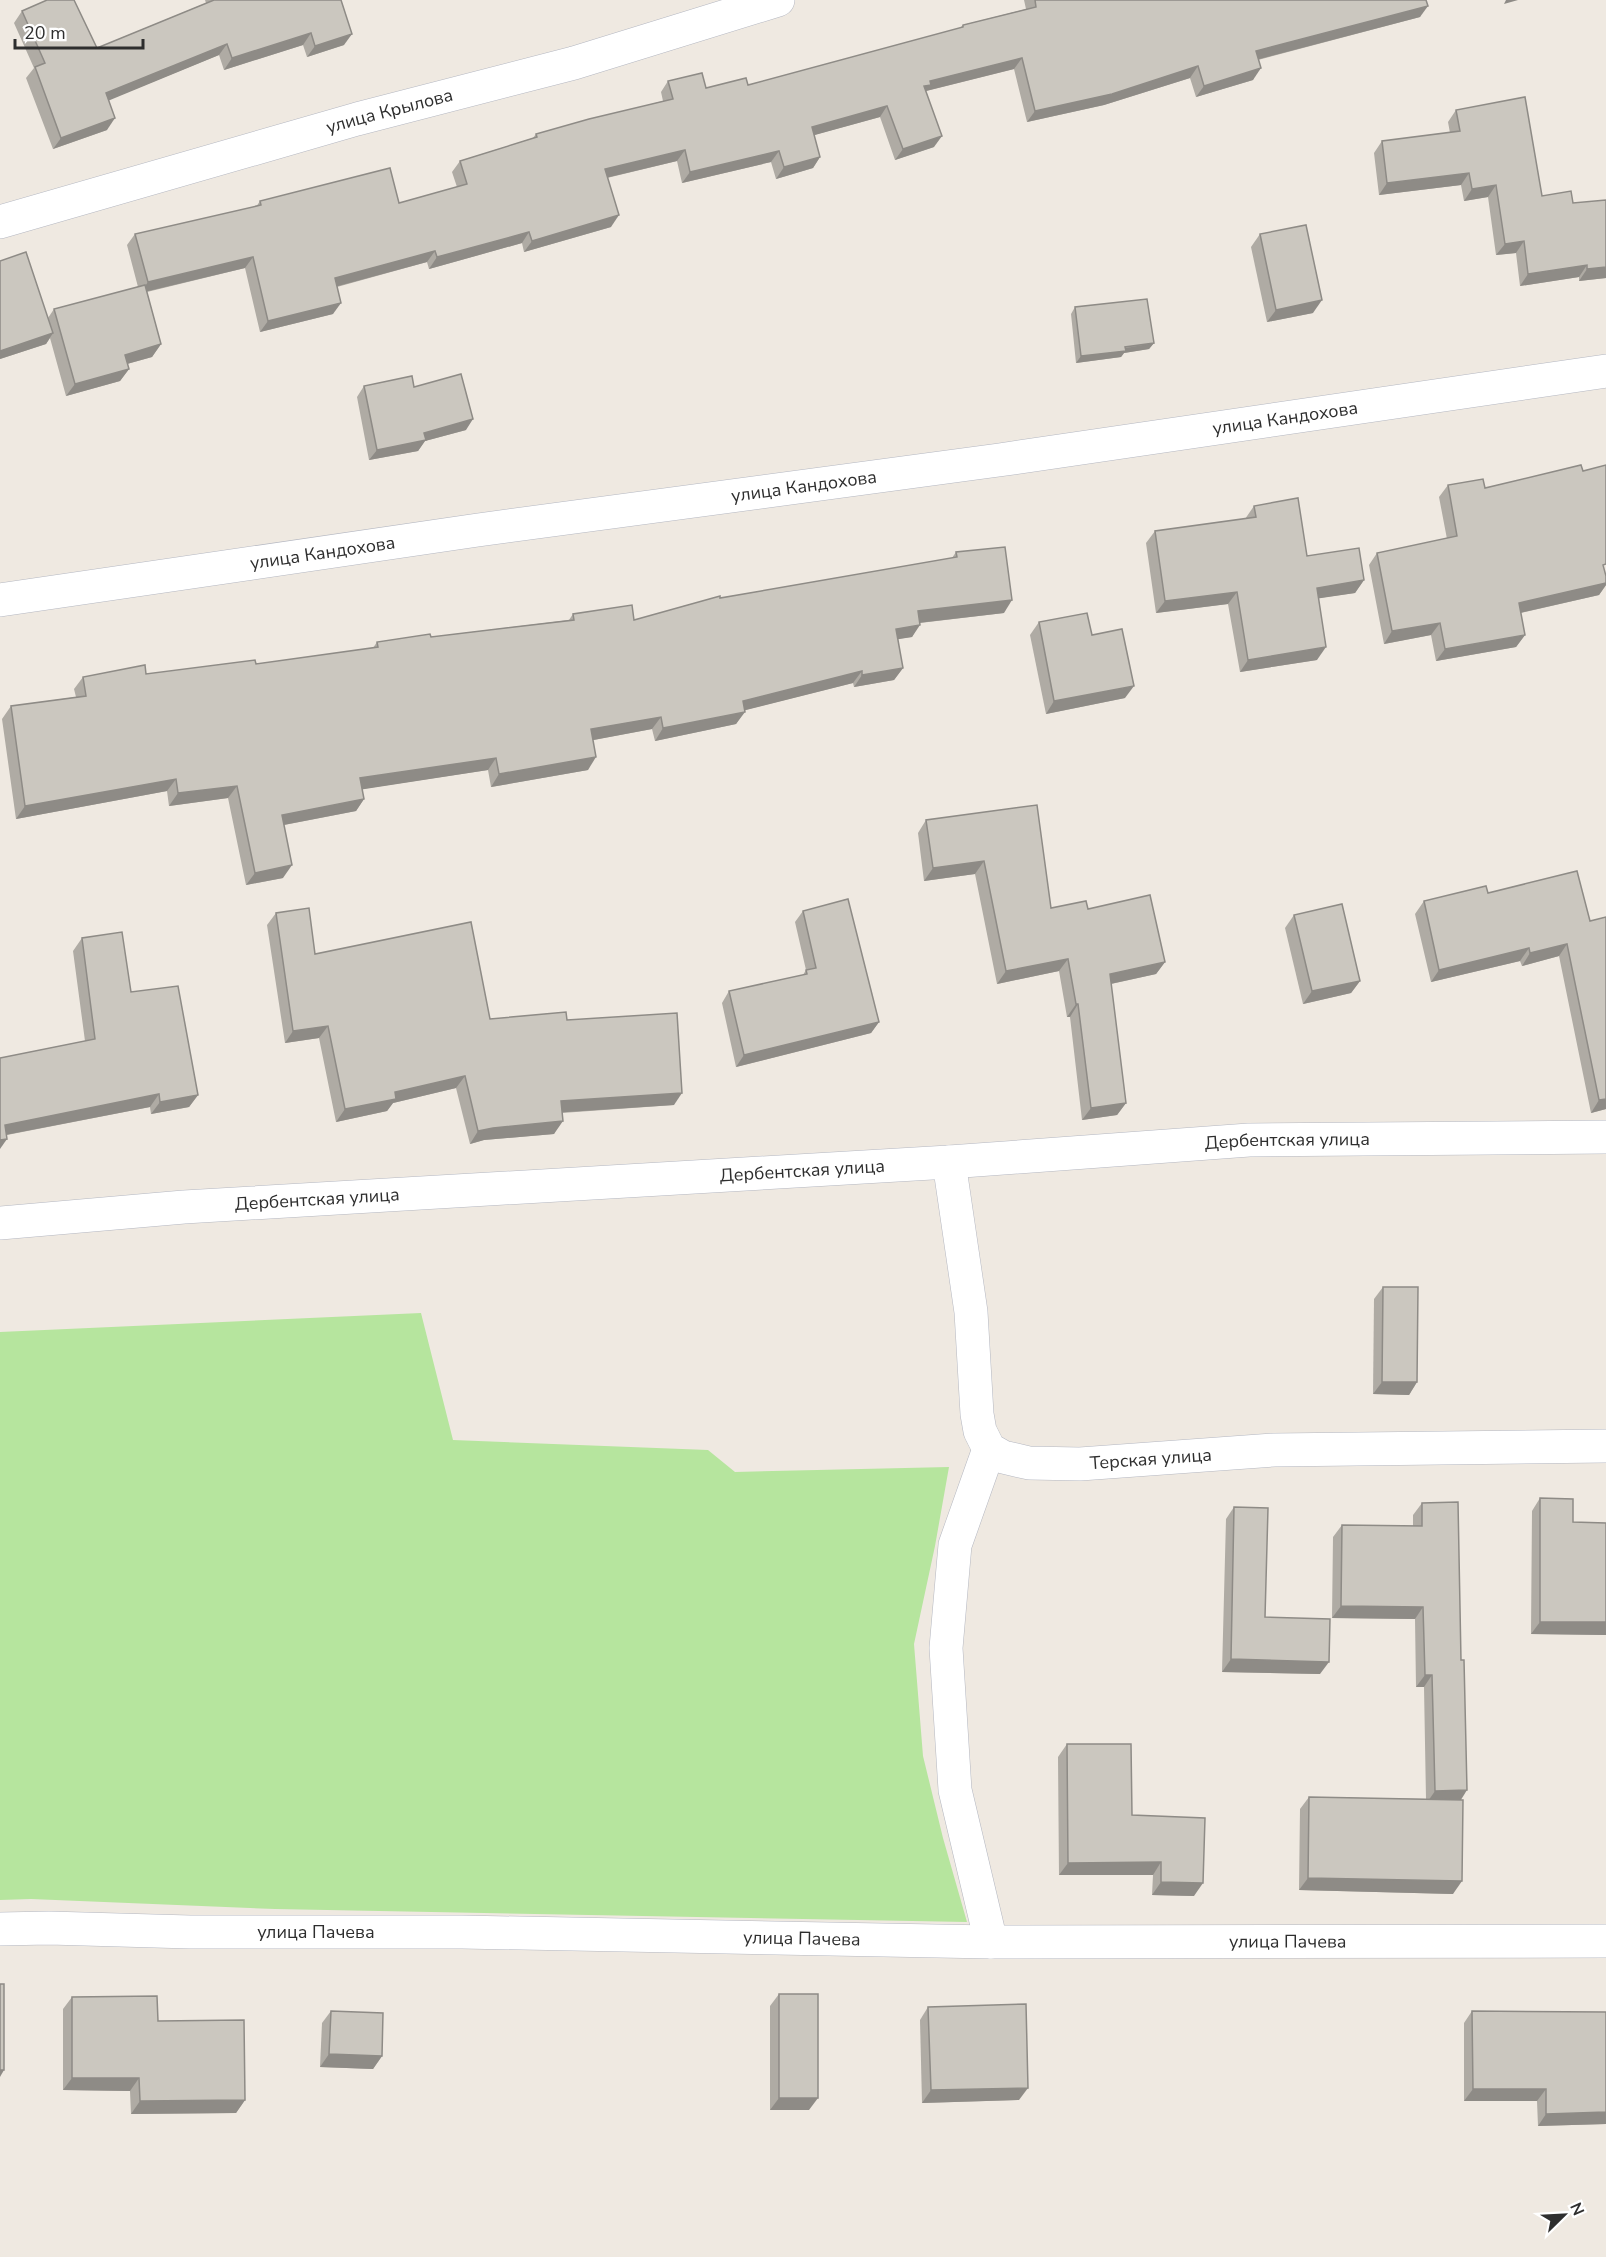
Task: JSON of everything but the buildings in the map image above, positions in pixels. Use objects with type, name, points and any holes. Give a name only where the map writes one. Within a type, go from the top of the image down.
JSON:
[{"type":"street","name":"улица Крылова","points":[[0,222],[357,118],[574,63],[778,0]]},
{"type":"street","name":"улица Кандохова","points":[[0,600],[478,530],[999,460],[1606,371]]},
{"type":"street","name":"Дербентская улица","points":[[0,1223],[184,1208],[949,1162],[1249,1140],[1606,1137]]},
{"type":"street","points":[[949,1162],[971,1312],[977,1414],[980,1431],[989,1449],[955,1545],[946,1648],[955,1790],[991,1942]]},
{"type":"street","name":"Терская улица","points":[[989,1449],[1003,1457],[1029,1463],[1080,1464],[1274,1450],[1606,1446]]},
{"type":"street","name":"улица Пачева","points":[[0,1929],[189,1932],[474,1932],[991,1942],[1606,1941]]},
{"type":"green space","points":[[421,1313],[453,1440],[708,1450],[735,1472],[949,1467],[914,1644],[923,1756],[967,1922],[275,1909],[31,1899],[0,1900],[0,1332]]}]
